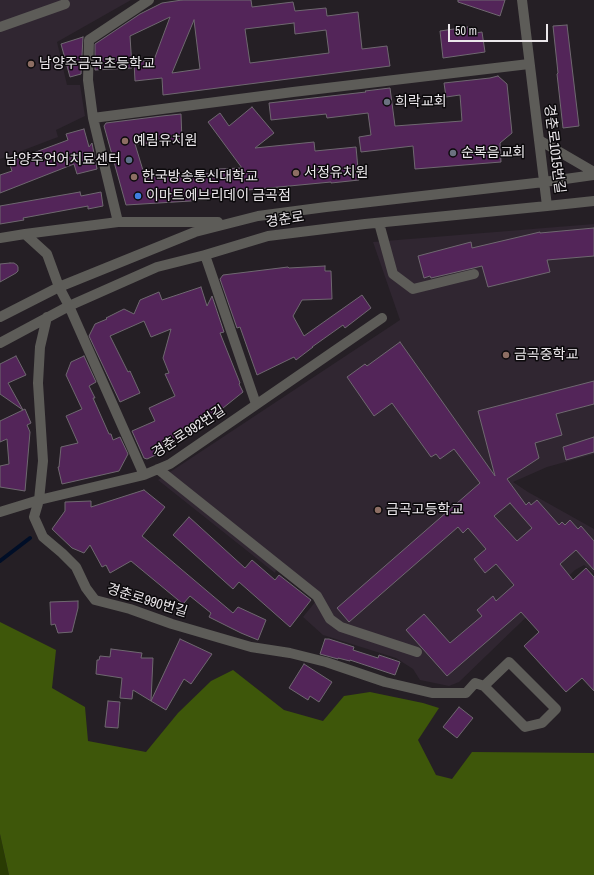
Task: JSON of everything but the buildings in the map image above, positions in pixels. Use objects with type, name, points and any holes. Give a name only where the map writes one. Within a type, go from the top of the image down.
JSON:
[{"type":"street","points":[[118,222],[93,118],[88,80],[88,40],[149,0]]},
{"type":"street","name":"경춘로1015번길","points":[[522,0],[547,206]]},
{"type":"street","points":[[0,27],[65,4]]},
{"type":"street","points":[[93,118],[293,92],[529,64]]},
{"type":"street","points":[[539,140],[594,172]]},
{"type":"street","name":"경춘로","points":[[0,317],[59,287],[195,232],[258,216],[594,176]]},
{"type":"street","name":"경춘로","points":[[0,343],[46,317],[157,267],[205,255],[268,236],[365,224],[594,201]]},
{"type":"street","points":[[0,238],[118,222],[234,222]]},
{"type":"street","points":[[379,223],[394,274],[413,289],[474,274]]},
{"type":"street","name":"경춘로992번길","points":[[25,234],[47,254],[59,287],[69,306],[144,476],[170,464],[382,318]]},
{"type":"street","points":[[205,255],[256,404]]},
{"type":"street","name":"경춘로990번길","points":[[46,317],[40,347],[38,383],[43,461],[40,500],[34,517],[43,537],[76,567],[86,588],[95,600],[130,609],[172,624],[251,647],[326,662],[385,682],[432,693],[466,693],[475,683],[484,686],[525,727],[542,723],[556,709],[509,662],[484,686]]},
{"type":"street","points":[[158,469],[317,596],[330,619],[341,627],[417,652]]},
{"type":"street","points":[[0,512],[40,500],[144,476]]},
{"type":"shaded area","name":"남양주금곡초등학교","points":[[0,0],[131,0],[57,42],[67,85],[80,85],[85,116],[56,130],[58,137],[0,159]]},
{"type":"shaded area","name":"금곡고등학교","points":[[594,224],[594,454],[547,467],[513,482],[594,529],[594,573],[584,565],[575,570],[459,682],[449,686],[420,680],[413,669],[396,658],[323,635],[303,617],[316,601],[276,570],[275,573],[158,480],[400,320],[373,242]]},
{"type":"green space","points":[[0,622],[56,650],[52,688],[85,707],[88,741],[146,752],[178,713],[211,681],[233,670],[284,710],[323,721],[344,696],[370,692],[423,703],[439,708],[418,740],[436,775],[452,779],[472,752],[594,753],[594,875],[9,875],[0,834]]},
{"type":"green space","points":[[0,834],[9,875],[0,875]]},
{"type":"waterway","points":[[0,561],[30,538]]},
{"type":"place","name":"남양주금곡초등학교","points":[[31,64]]},
{"type":"place","name":"희락교회","points":[[387,102]]},
{"type":"place","name":"예림유치원","points":[[125,141]]},
{"type":"place","name":"순복음교회","points":[[453,153]]},
{"type":"place","name":"남양주언어치료센터","points":[[129,160]]},
{"type":"place","name":"서정유치원","points":[[296,173]]},
{"type":"place","name":"한국방송통신대학교","points":[[134,177]]},
{"type":"place","name":"이마트에브리데이 금곡점","points":[[138,196]]},
{"type":"place","name":"금곡중학교","points":[[506,355]]},
{"type":"place","name":"금곡고등학교","points":[[378,510]]}]
